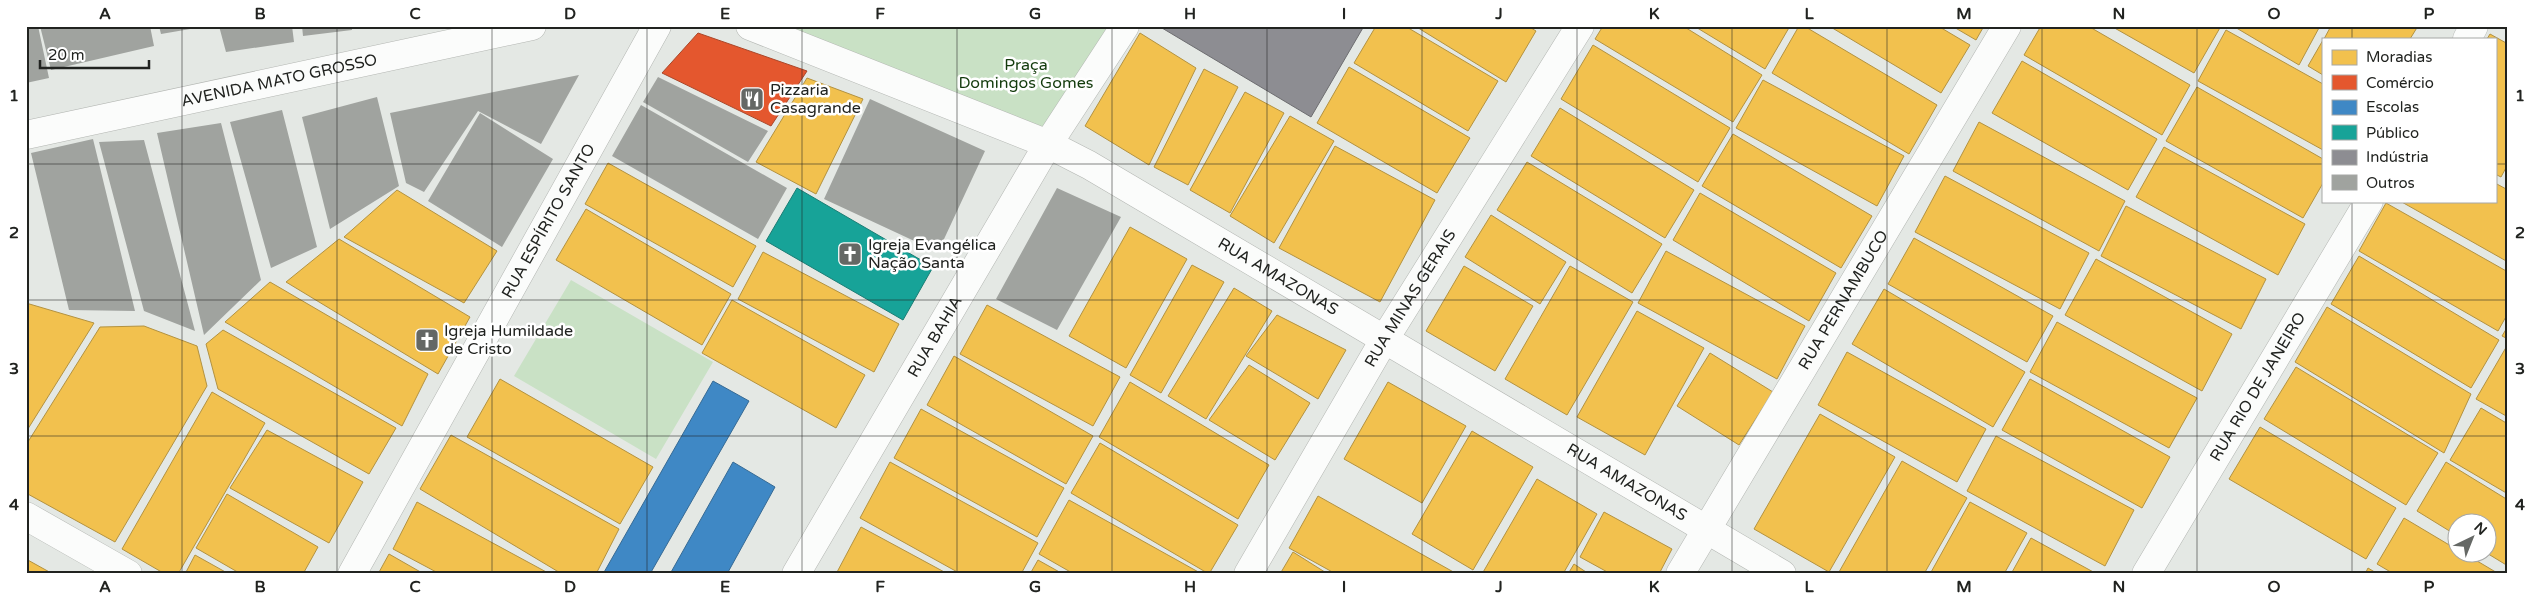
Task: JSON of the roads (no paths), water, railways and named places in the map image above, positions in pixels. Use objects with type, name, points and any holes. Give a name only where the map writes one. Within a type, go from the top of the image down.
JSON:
[{"type":"street","name":"AVENIDA MATO GROSSO","points":[[26,135],[532,26]]},
{"type":"street","name":"RUA ESPÍRITO SANTO","points":[[352,574],[657,26]]},
{"type":"street","name":"RUA AMAZONAS","points":[[750,26],[1048,144],[1088,165],[1782,574]]},
{"type":"street","name":"RUA BAHIA","points":[[796,574],[1048,144],[1125,26]]},
{"type":"street","name":"RUA MINAS GERAIS","points":[[1248,574],[1384,340],[1580,26]]},
{"type":"street","name":"RUA PERNAMBUCO","points":[[1680,574],[2007,26]]},
{"type":"street","points":[[2468,38],[2474,26]]},
{"type":"street","name":"RUA RIO DE JANEIRO","points":[[2146,574],[2368,202]]},
{"type":"street","points":[[26,516],[128,574]]},
{"type":"place","name":"Pizzaria Casagrande","points":[[752,99]]},
{"type":"place","name":"Igreja Evangélica Nação Santa","points":[[850,254]]},
{"type":"place","name":"Igreja Humildade de Cristo","points":[[427,340]]},
{"type":"park label","name":"Praça Domingos Gomes","points":[[1026,74]]}]
